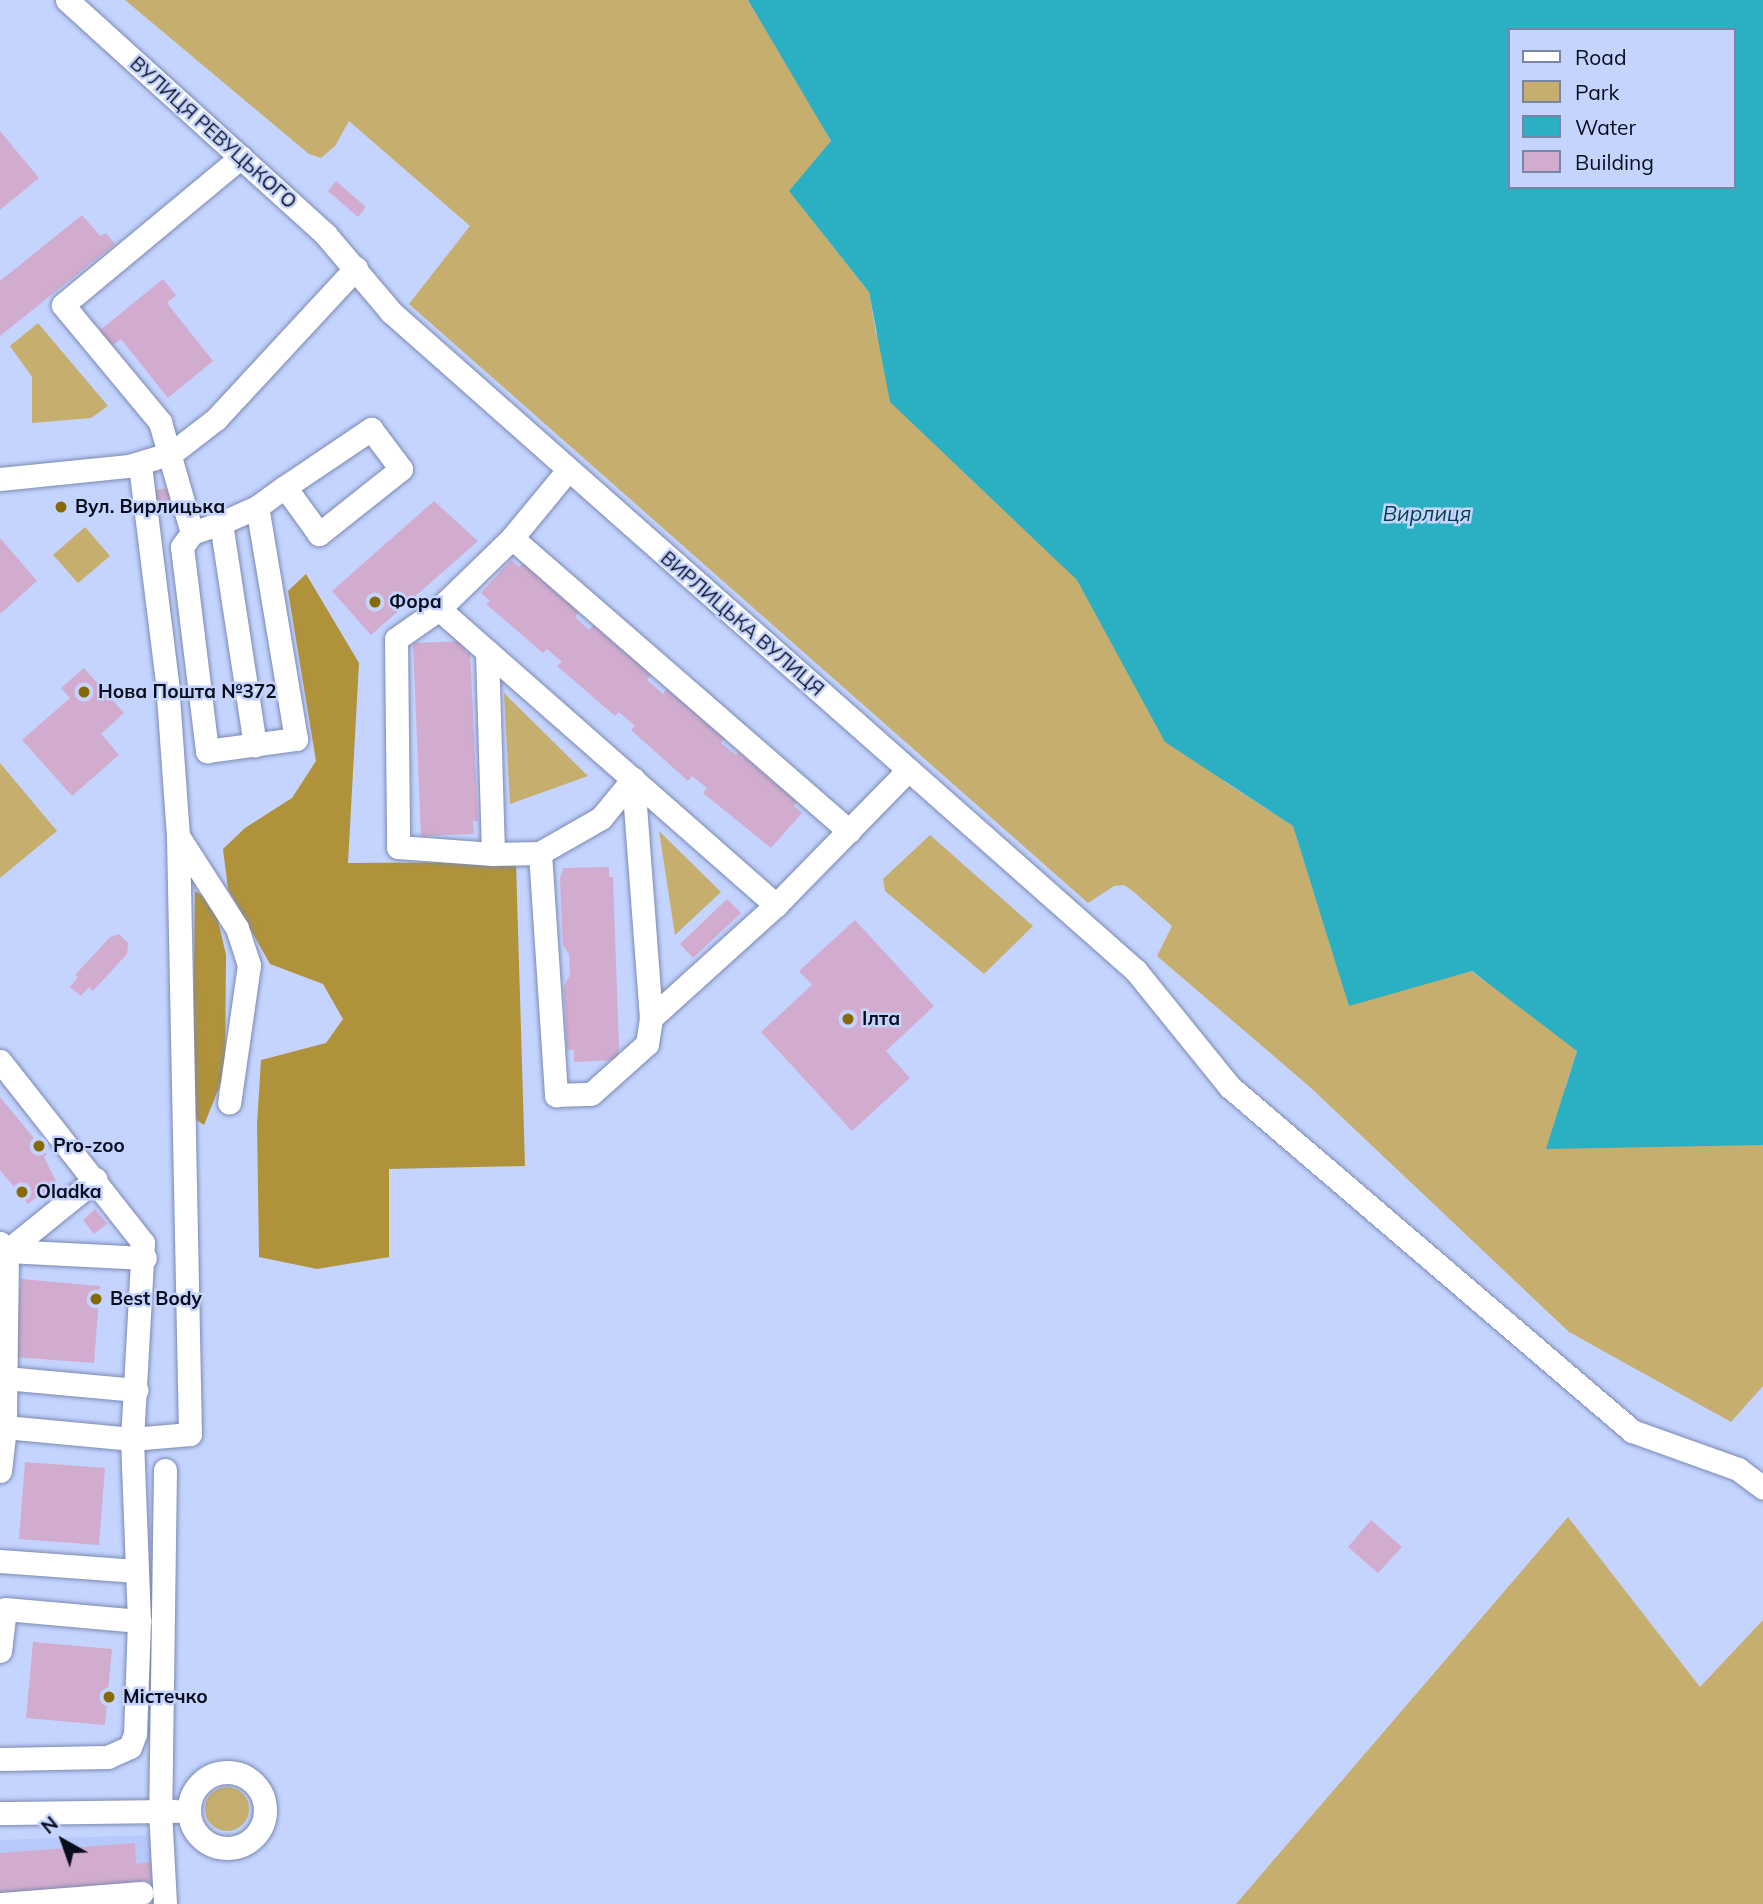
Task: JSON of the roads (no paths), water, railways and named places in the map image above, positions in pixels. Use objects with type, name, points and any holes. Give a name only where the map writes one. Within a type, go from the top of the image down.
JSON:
[{"type":"street","name":"ВУЛИЦЯ РЕВУЦЬКОГО","points":[[67,0],[326,235],[356,268]]},
{"type":"street","points":[[192,533],[172,453],[160,422],[63,305],[240,157]]},
{"type":"street","points":[[0,479],[140,464],[172,453],[225,410],[356,268]]},
{"type":"street","name":"ВИРЛИЦЬКА ВУЛИЦЯ","points":[[356,268],[391,312],[1136,971],[1230,1087],[1632,1431],[1738,1469],[1763,1488]]},
{"type":"street","points":[[257,507],[296,739],[207,751],[182,547],[192,533],[257,507],[285,487],[371,429],[401,468],[319,534],[285,487]]},
{"type":"street","points":[[5,1427],[132,1440],[190,1434],[178,836],[167,682],[140,464]]},
{"type":"street","points":[[568,470],[512,538],[439,609],[396,639],[398,847],[493,854],[540,853],[601,818],[633,779]]},
{"type":"street","points":[[220,523],[255,746]]},
{"type":"street","points":[[512,538],[849,831]]},
{"type":"street","points":[[439,609],[776,905]]},
{"type":"street","points":[[487,652],[493,854]]},
{"type":"street","points":[[651,1018],[776,905],[908,770]]},
{"type":"street","points":[[540,853],[556,1096],[591,1094],[647,1044],[651,1018],[633,779]]},
{"type":"street","points":[[178,836],[237,928],[249,965],[229,1103]]},
{"type":"street","points":[[0,1061],[139,1234],[145,1258],[132,1440],[139,1621],[135,1734],[130,1747],[108,1757],[0,1759]]},
{"type":"street","points":[[3,1247],[96,1180]]},
{"type":"street","points":[[3,1247],[145,1258]]},
{"type":"street","points":[[0,1471],[5,1427],[3,1247]]},
{"type":"street","points":[[5,1378],[136,1390]]},
{"type":"street","points":[[165,1470],[160,1811],[165,1904]]},
{"type":"street","points":[[0,1561],[137,1572]]},
{"type":"street","points":[[0,1651],[3,1601],[139,1621]]},
{"type":"street","points":[[0,1813],[189,1811]]},
{"type":"street","points":[[1,1904],[142,1893]]},
{"type":"water","name":"Вирлиця","points":[[748,0],[1763,0],[1763,1145],[1546,1149],[1577,1051],[1472,971],[1349,1006],[1293,826],[1165,742],[1077,580],[890,402],[869,292],[789,191],[831,141]]},
{"type":"place","name":"Вул. Вирлицька","points":[[61,507]]},
{"type":"place","name":"Фора","points":[[375,602]]},
{"type":"place","name":"Нова Пошта №372","points":[[84,692]]},
{"type":"place","name":"Ілта","points":[[848,1019]]},
{"type":"place","name":"Pro-zoo","points":[[39,1146]]},
{"type":"place","name":"Oladka","points":[[22,1192]]},
{"type":"place","name":"Best Body","points":[[96,1299]]},
{"type":"place","name":"Містечко","points":[[109,1697]]}]
